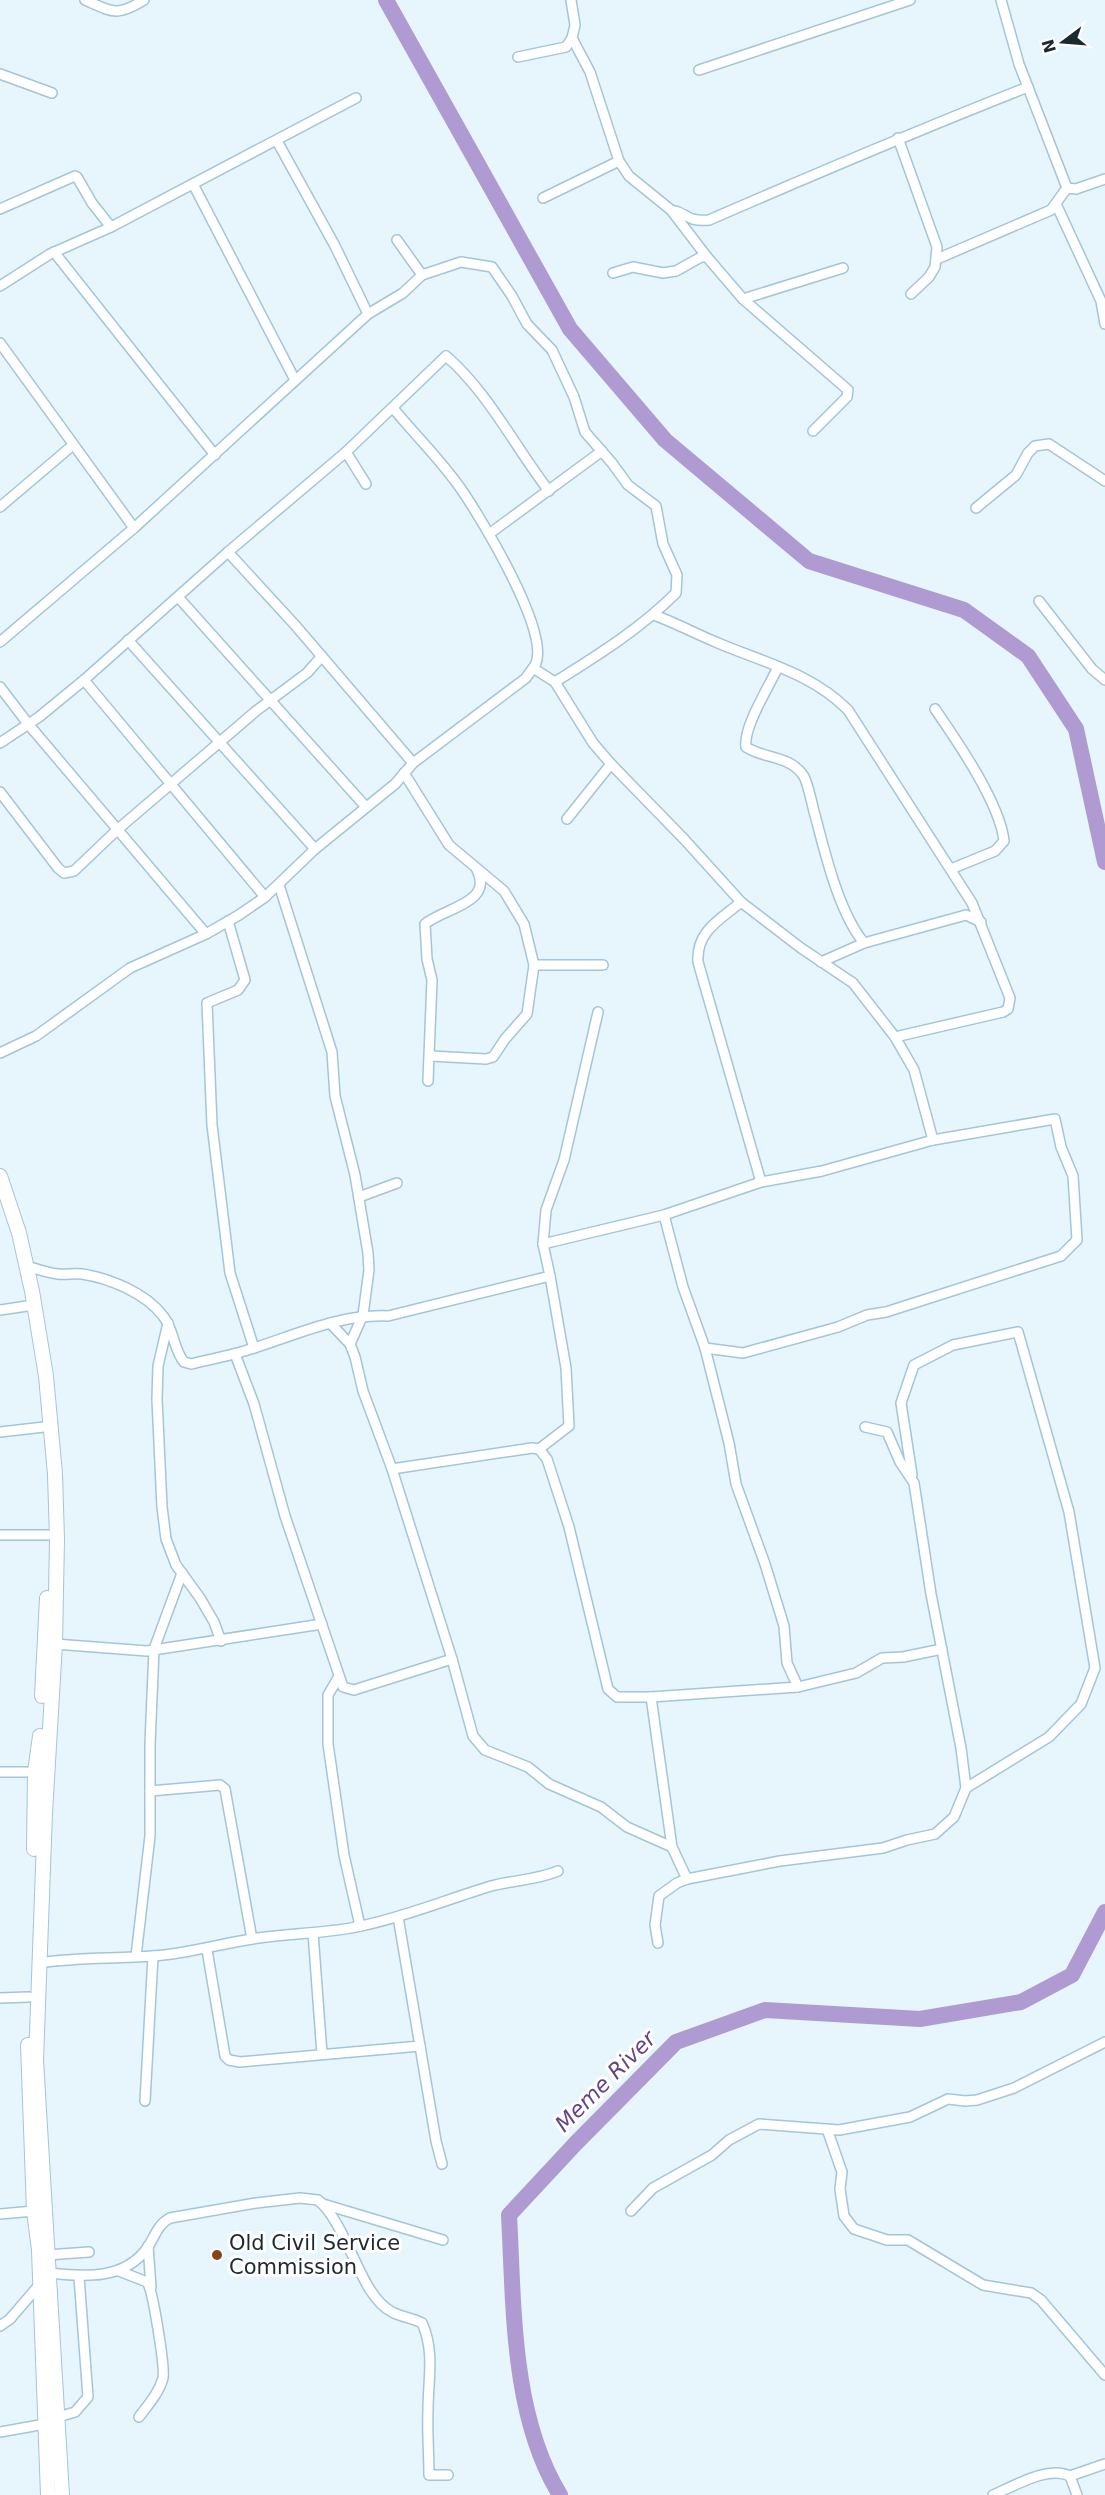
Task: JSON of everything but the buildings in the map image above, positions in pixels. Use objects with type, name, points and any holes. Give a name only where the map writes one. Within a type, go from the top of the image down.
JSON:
[{"type":"main road","points":[[0,1176],[19,1233],[27,1266],[46,1376],[53,1446],[57,1539],[55,1644],[48,1750],[36,2060],[47,2210],[45,2424],[48,2495]]},
{"type":"main road","points":[[0,1190],[13,1233],[27,1306],[44,1427],[48,1535],[46,1634],[35,1772],[27,2067],[34,2211],[45,2279],[58,2417],[62,2495]]},
{"type":"street","points":[[85,0],[110,11],[127,10],[144,0]]},
{"type":"street","points":[[518,57],[566,47],[572,38],[575,25],[571,0]]},
{"type":"street","points":[[699,70],[910,0]]},
{"type":"street","points":[[1001,0],[1019,64],[1067,188]]},
{"type":"street","points":[[572,38],[590,72],[619,161],[629,176],[671,210],[743,299],[848,390],[847,397],[813,431]]},
{"type":"street","points":[[0,74],[52,93]]},
{"type":"street","points":[[671,210],[677,211],[687,219],[710,220],[898,138],[1028,87]]},
{"type":"street","points":[[0,286],[54,252],[111,227],[356,98]]},
{"type":"street","points":[[898,138],[937,247],[937,259],[929,277],[911,294]]},
{"type":"street","points":[[277,141],[368,314]]},
{"type":"street","points":[[543,198],[619,161]]},
{"type":"street","points":[[0,209],[75,176],[78,177],[92,203],[111,227]]},
{"type":"street","points":[[1067,188],[1076,189],[1105,179]]},
{"type":"street","points":[[193,184],[295,380]]},
{"type":"street","points":[[937,259],[1051,210],[1067,188]]},
{"type":"street","points":[[1056,204],[1101,301],[1105,324]]},
{"type":"street","points":[[397,240],[422,275]]},
{"type":"street","points":[[54,252],[215,455]]},
{"type":"street","points":[[613,273],[633,267],[663,273],[676,271],[701,257],[707,257]]},
{"type":"street","points":[[0,642],[134,528],[368,314],[403,293],[422,275],[460,262],[492,267],[527,324],[552,350],[574,397],[585,432],[602,450],[628,485],[656,506],[663,544],[677,575],[676,593],[654,615],[626,637],[555,682]]},
{"type":"street","points":[[743,299],[843,268]]},
{"type":"street","points":[[0,343],[134,528]]},
{"type":"street","points":[[0,743],[29,725],[84,680],[228,552],[346,453],[446,356],[457,365],[506,428],[527,463],[549,491]]},
{"type":"street","points":[[0,1053],[36,1036],[130,968],[206,934],[265,897],[315,849],[395,784],[413,763],[526,678],[533,668],[537,655],[533,626],[513,579],[489,534],[460,488],[393,408]]},
{"type":"street","points":[[976,508],[1016,475],[1028,453],[1041,444],[1048,444],[1105,482]]},
{"type":"street","points":[[0,507],[73,445]]},
{"type":"street","points":[[489,534],[602,450]]},
{"type":"street","points":[[346,453],[366,484]]},
{"type":"street","points":[[228,552],[322,656],[413,763]]},
{"type":"street","points":[[178,597],[366,807]]},
{"type":"street","points":[[1039,601],[1092,669],[1105,680]]},
{"type":"street","points":[[654,615],[720,644],[762,658],[811,681],[835,696],[848,710],[972,903],[1010,998],[1008,1008],[1003,1012],[895,1037]]},
{"type":"street","points":[[128,640],[222,742],[315,849]]},
{"type":"street","points":[[0,792],[58,868],[64,873],[74,871],[117,830],[307,673],[322,656]]},
{"type":"street","points":[[778,667],[751,720],[745,739],[746,747],[754,752],[786,760],[804,776],[823,844],[852,928],[864,943]]},
{"type":"street","points":[[533,668],[555,682],[593,743],[684,838],[741,902],[853,983],[895,1037],[914,1070],[933,1140]]},
{"type":"street","points":[[84,680],[265,897]]},
{"type":"street","points":[[0,687],[29,725],[206,934]]},
{"type":"street","points":[[935,709],[960,745],[981,783],[1001,827],[1004,841],[995,851],[951,869]]},
{"type":"street","points":[[567,819],[611,764]]},
{"type":"street","points":[[404,773],[449,845],[504,891],[524,924],[534,965],[527,1014],[504,1039],[493,1057],[486,1059],[430,1056]]},
{"type":"street","points":[[428,1081],[432,980],[427,959],[425,924],[432,918],[473,898],[479,892],[482,885],[476,868]]},
{"type":"street","points":[[279,885],[332,1052],[335,1096],[359,1197],[369,1270],[363,1315],[350,1344]]},
{"type":"street","points":[[741,902],[704,934],[698,944],[698,962],[761,1182]]},
{"type":"street","points":[[966,915],[972,903]]},
{"type":"street","points":[[821,962],[864,943],[966,915],[981,922]]},
{"type":"street","points":[[228,921],[245,980],[238,990],[207,1004],[212,1125],[230,1273],[254,1348]]},
{"type":"street","points":[[534,965],[603,965]]},
{"type":"street","points":[[539,1449],[569,1426],[566,1368],[543,1244],[546,1210],[564,1160],[598,1012]]},
{"type":"street","points":[[543,1244],[664,1215],[761,1182],[822,1171],[933,1140],[1055,1119],[1061,1147],[1073,1176],[1077,1240],[1061,1256],[886,1312],[867,1315],[838,1327],[743,1353],[705,1348]]},
{"type":"street","points":[[359,1197],[397,1183]]},
{"type":"street","points":[[664,1215],[683,1287],[705,1348],[729,1443],[736,1484],[765,1564],[784,1626],[787,1663],[798,1687]]},
{"type":"street","points":[[27,1266],[58,1274],[81,1274],[138,1294],[156,1307],[168,1323],[178,1356],[184,1362],[191,1364],[235,1354],[330,1323],[363,1315],[388,1316],[550,1276]]},
{"type":"street","points":[[0,1310],[27,1306]]},
{"type":"street","points":[[168,1323],[158,1366],[157,1399],[161,1497],[166,1539],[176,1565],[214,1622],[221,1641]]},
{"type":"street","points":[[330,1323],[350,1344],[363,1391],[392,1469],[452,1659],[473,1736],[485,1750],[528,1767],[549,1784],[601,1807],[627,1827],[672,1847]]},
{"type":"street","points":[[658,1943],[655,1925],[659,1896],[677,1883],[687,1879],[780,1862],[883,1848],[935,1834],[954,1817],[966,1788],[961,1748],[930,1594],[901,1403],[914,1365],[953,1345],[1018,1332],[1069,1512],[1095,1668],[1081,1704],[1049,1737],[966,1788]]},
{"type":"street","points":[[235,1354],[254,1404],[285,1516],[338,1678],[343,1687],[354,1690],[452,1659]]},
{"type":"street","points":[[0,1432],[44,1427]]},
{"type":"street","points":[[865,1427],[887,1432],[900,1462],[914,1483]]},
{"type":"street","points":[[392,1469],[532,1448],[539,1449],[547,1459],[569,1527],[608,1689],[617,1697],[651,1697],[798,1687],[856,1673],[882,1658],[903,1657],[942,1649]]},
{"type":"street","points":[[0,1535],[48,1535]]},
{"type":"street","points":[[136,1956],[150,1836],[154,1649],[182,1573]]},
{"type":"street","points":[[55,1644],[137,1651],[221,1641],[321,1624]]},
{"type":"street","points":[[338,1678],[328,1695],[328,1744],[344,1855],[360,1926]]},
{"type":"street","points":[[651,1697],[672,1847],[687,1879]]},
{"type":"street","points":[[0,1772],[35,1772]]},
{"type":"street","points":[[150,1791],[220,1785],[225,1789],[252,1939]]},
{"type":"street","points":[[39,1963],[63,1959],[153,1956],[207,1950],[252,1939],[360,1926],[398,1917],[494,1886],[546,1876],[558,1871]]},
{"type":"street","points":[[398,1917],[436,2141],[442,2164]]},
{"type":"street","points":[[313,1933],[322,2054]]},
{"type":"street","points":[[207,1950],[225,2056],[229,2060],[240,2062],[420,2046]]},
{"type":"street","points":[[145,2101],[153,1956]]},
{"type":"street","points":[[0,1998],[29,1997]]},
{"type":"street","points":[[631,2211],[654,2188],[712,2155],[729,2140],[759,2124],[839,2130],[871,2126],[910,2117],[948,2099],[965,2101],[1014,2088],[1105,2042]]},
{"type":"street","points":[[827,2129],[842,2172],[840,2189],[844,2216],[854,2229],[887,2240],[908,2240],[983,2285],[1031,2293],[1041,2300],[1105,2375]]},
{"type":"street","points":[[0,2326],[10,2319],[45,2279],[119,2271],[133,2263],[148,2246],[162,2222],[170,2218],[220,2207],[312,2198],[323,2204],[443,2240]]},
{"type":"street","points":[[323,2204],[350,2245],[372,2292],[391,2312],[422,2323],[428,2335],[431,2356],[426,2475],[448,2475]]},
{"type":"street","points":[[0,2214],[34,2211]]},
{"type":"street","points":[[139,2417],[157,2393],[164,2376],[151,2287],[148,2246]]},
{"type":"street","points":[[47,2255],[89,2252]]},
{"type":"street","points":[[119,2271],[141,2278],[151,2287]]},
{"type":"street","points":[[58,2417],[75,2412],[88,2397],[79,2277]]},
{"type":"street","points":[[0,2432],[45,2424]]},
{"type":"street","points":[[1070,2476],[1105,2464]]},
{"type":"street","points":[[993,2495],[1048,2473],[1060,2471],[1070,2476],[1077,2495]]},
{"type":"waterway","points":[[386,0],[570,329],[665,440],[809,561],[964,610],[1028,656],[1076,729],[1105,862]]},
{"type":"waterway","name":"Meme River","points":[[560,2495],[544,2464],[532,2430],[524,2395],[514,2322],[509,2215],[576,2143],[676,2042],[765,2010],[920,2019],[1021,2002],[1072,1975],[1105,1912]]},
{"type":"place","name":"Old Civil Service Commission","points":[[217,2255]]}]
